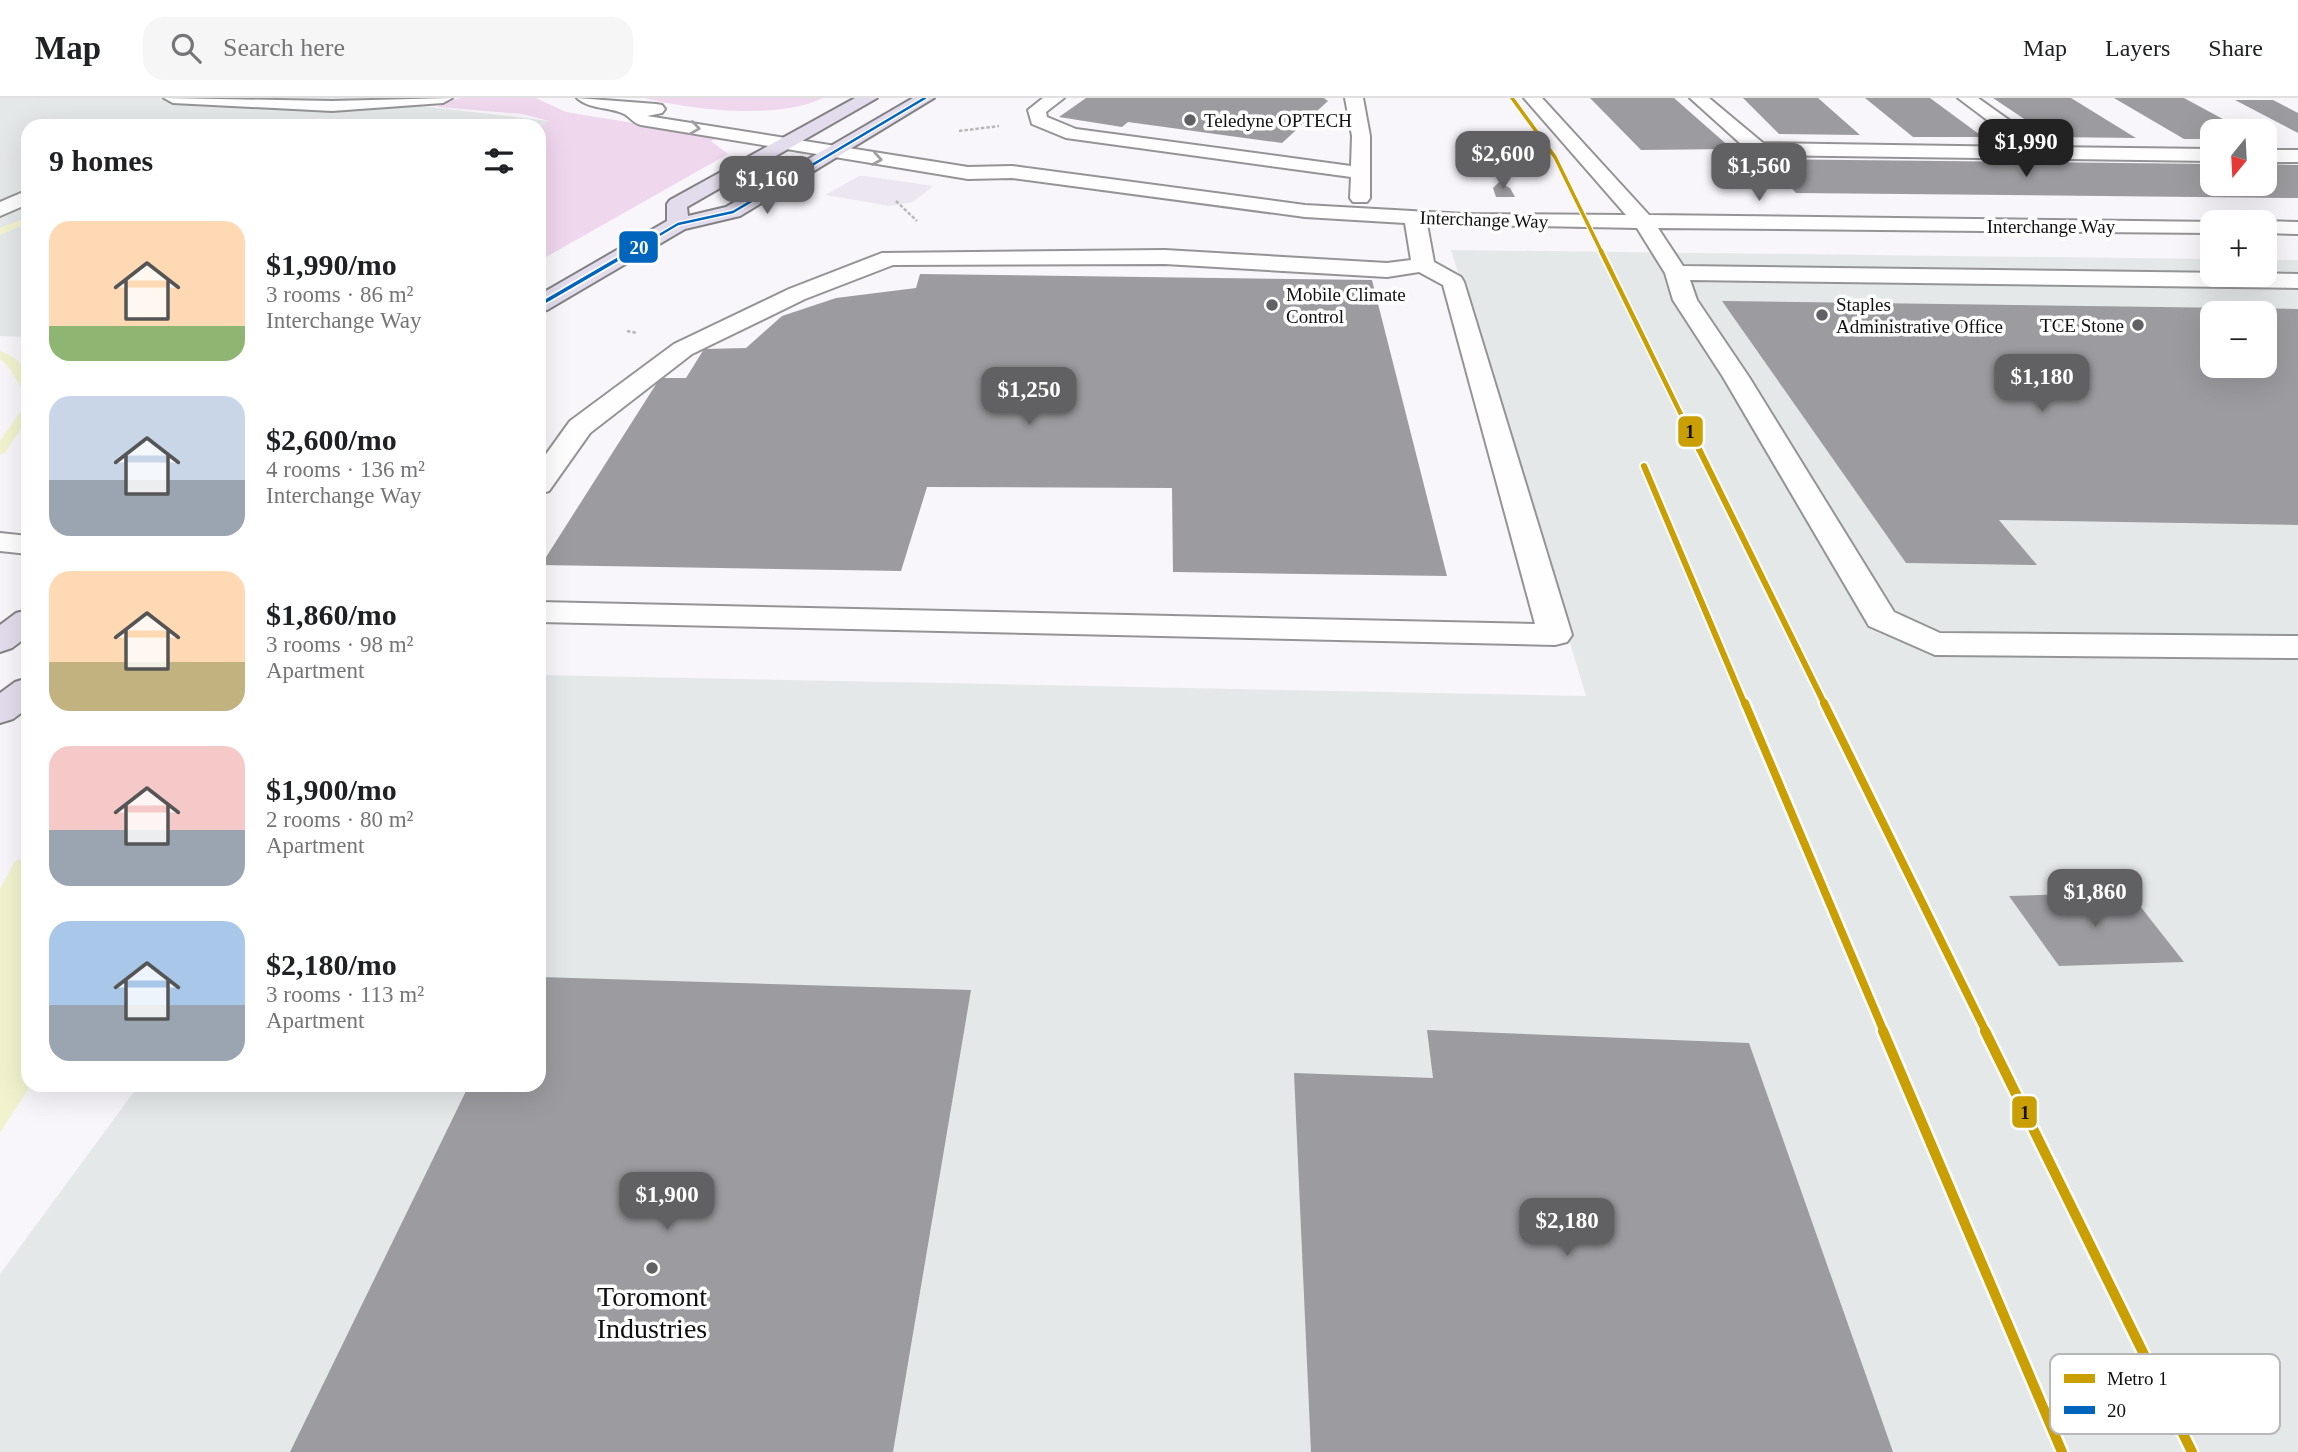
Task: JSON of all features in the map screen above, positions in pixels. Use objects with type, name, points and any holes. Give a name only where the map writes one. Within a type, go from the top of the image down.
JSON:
[{"type":"main road","points":[[678,225],[677,204],[868,98]]},
{"type":"main road","points":[[546,301],[678,225],[733,212],[925,98]]},
{"type":"main road","points":[[0,640],[21,625]]},
{"type":"main road","points":[[0,711],[21,695]]},
{"type":"street","points":[[173,98],[332,106],[443,98]]},
{"type":"street","points":[[586,98],[607,106],[631,110]]},
{"type":"street","points":[[1055,98],[1038,110],[1038,120],[1072,134],[1361,173]]},
{"type":"street","points":[[1354,98],[1361,136],[1361,214]]},
{"type":"street","points":[[1534,98],[1644,223],[1676,273],[1685,300],[1736,377],[1881,619],[1935,644],[2298,648]]},
{"type":"street","points":[[1699,98],[1758,149],[2200,155]]},
{"type":"street","points":[[1967,98],[2043,153]]},
{"type":"street","points":[[187,114],[211,101]]},
{"type":"street","name":"Interchange Way","points":[[631,110],[667,109],[990,159],[1012,172]]},
{"type":"street","name":"Interchange Way","points":[[631,110],[640,121],[968,173],[1012,172],[1291,209],[1415,217],[1644,223],[2200,227]]},
{"type":"street","points":[[2277,156],[2298,156]]},
{"type":"street","points":[[0,210],[21,199]]},
{"type":"street","points":[[1415,217],[1423,265]]},
{"type":"street","points":[[2277,228],[2298,228]]},
{"type":"street","points":[[546,475],[580,427],[683,349],[797,294],[890,258],[1166,257],[1387,270],[1423,265],[1453,282],[1555,635],[546,612]]},
{"type":"street","points":[[1676,273],[2298,281]]},
{"type":"street","points":[[0,542],[21,544]]},
{"type":"street","points":[[0,718],[21,707]]},
{"type":"path","points":[[952,135],[960,131],[1038,120]]},
{"type":"shaded area","points":[[0,98],[352,98],[533,119],[21,119],[21,337],[0,336]]},
{"type":"shaded area","points":[[536,98],[566,112],[719,137],[711,141],[728,154],[546,257],[546,123],[549,121],[523,114],[438,107],[447,100]]},
{"type":"shaded area","points":[[644,98],[823,98],[783,109],[735,111]]},
{"type":"shaded area","points":[[859,176],[933,186],[913,202],[890,206],[825,195]]},
{"type":"shaded area","points":[[1451,250],[2200,259],[2200,287],[2277,287],[2277,260],[2298,260],[2298,1452],[0,1452],[0,1274],[134,1092],[546,1092],[546,675],[1586,696]]},
{"type":"shaded area","points":[[21,860],[21,1092],[26,1092],[0,1133],[0,889],[15,861]]},
{"type":"building","name":"Teledyne OPTECH","points":[[1086,98],[1324,98],[1328,101],[1282,143],[1128,122],[1122,127],[1059,117]]},
{"type":"building","points":[[1590,98],[1674,98],[1732,149],[1641,150]]},
{"type":"building","points":[[1743,98],[1818,98],[1860,135],[1779,134]]},
{"type":"building","points":[[1865,98],[1930,98],[1983,137],[1913,137]]},
{"type":"building","points":[[1993,98],[2071,98],[2136,138],[2051,137]]},
{"type":"building","points":[[2114,98],[2184,98],[2223,119],[2200,119],[2200,139],[2184,139]]},
{"type":"building","points":[[2235,100],[2273,100],[2298,113],[2298,133],[2277,122],[2277,119],[2271,119]]},
{"type":"building","points":[[1764,159],[2200,164],[2200,196],[2277,196],[2277,164],[2298,165],[2298,198],[1796,193]]},
{"type":"building","points":[[1499,182],[1510,188],[1515,197],[1496,197],[1493,188]]},
{"type":"building","points":[[920,274],[1372,280],[1447,576],[1173,572],[1172,488],[927,487],[901,571],[546,565],[546,557],[660,378],[686,378],[704,349],[746,348],[782,316],[836,298],[916,288]]},
{"type":"building","points":[[1722,301],[2200,308],[2200,378],[2277,378],[2277,309],[2298,309],[2298,525],[1999,520],[2037,565],[1906,563]]},
{"type":"building","points":[[2129,892],[2184,962],[2059,966],[2009,896]]},
{"type":"building","name":"Toromont Industries","points":[[546,977],[971,990],[893,1452],[290,1452],[466,1092],[546,1092]]},
{"type":"building","points":[[1427,1030],[1749,1043],[1893,1452],[1311,1452],[1294,1073],[1433,1078]]},
{"type":"waterway","points":[[0,232],[21,223]]},
{"type":"waterway","points":[[0,354],[17,366],[21,374]]},
{"type":"waterway","points":[[0,450],[21,419]]},
{"type":"metro line","name":"1","points":[[1512,98],[1555,157],[2144,1354]]},
{"type":"metro line","name":"1","points":[[1644,466],[2050,1424]]},
{"type":"metro line","name":"1","points":[[2054,1434],[2062,1452]]},
{"type":"metro line","name":"1","points":[[2183,1434],[2192,1452]]},
{"type":"transit line","name":"20","points":[[546,301],[678,224],[733,212],[925,98]]},
{"type":"place","name":"Teledyne OPTECH","points":[[1190,120]]},
{"type":"place","name":"Mobile Climate Control","points":[[1272,305]]},
{"type":"place","name":"Staples Administrative Office","points":[[1822,315]]},
{"type":"place","name":"TCE Stone","points":[[2138,325]]},
{"type":"place","name":"Toromont Industries","points":[[652,1268]]}]
